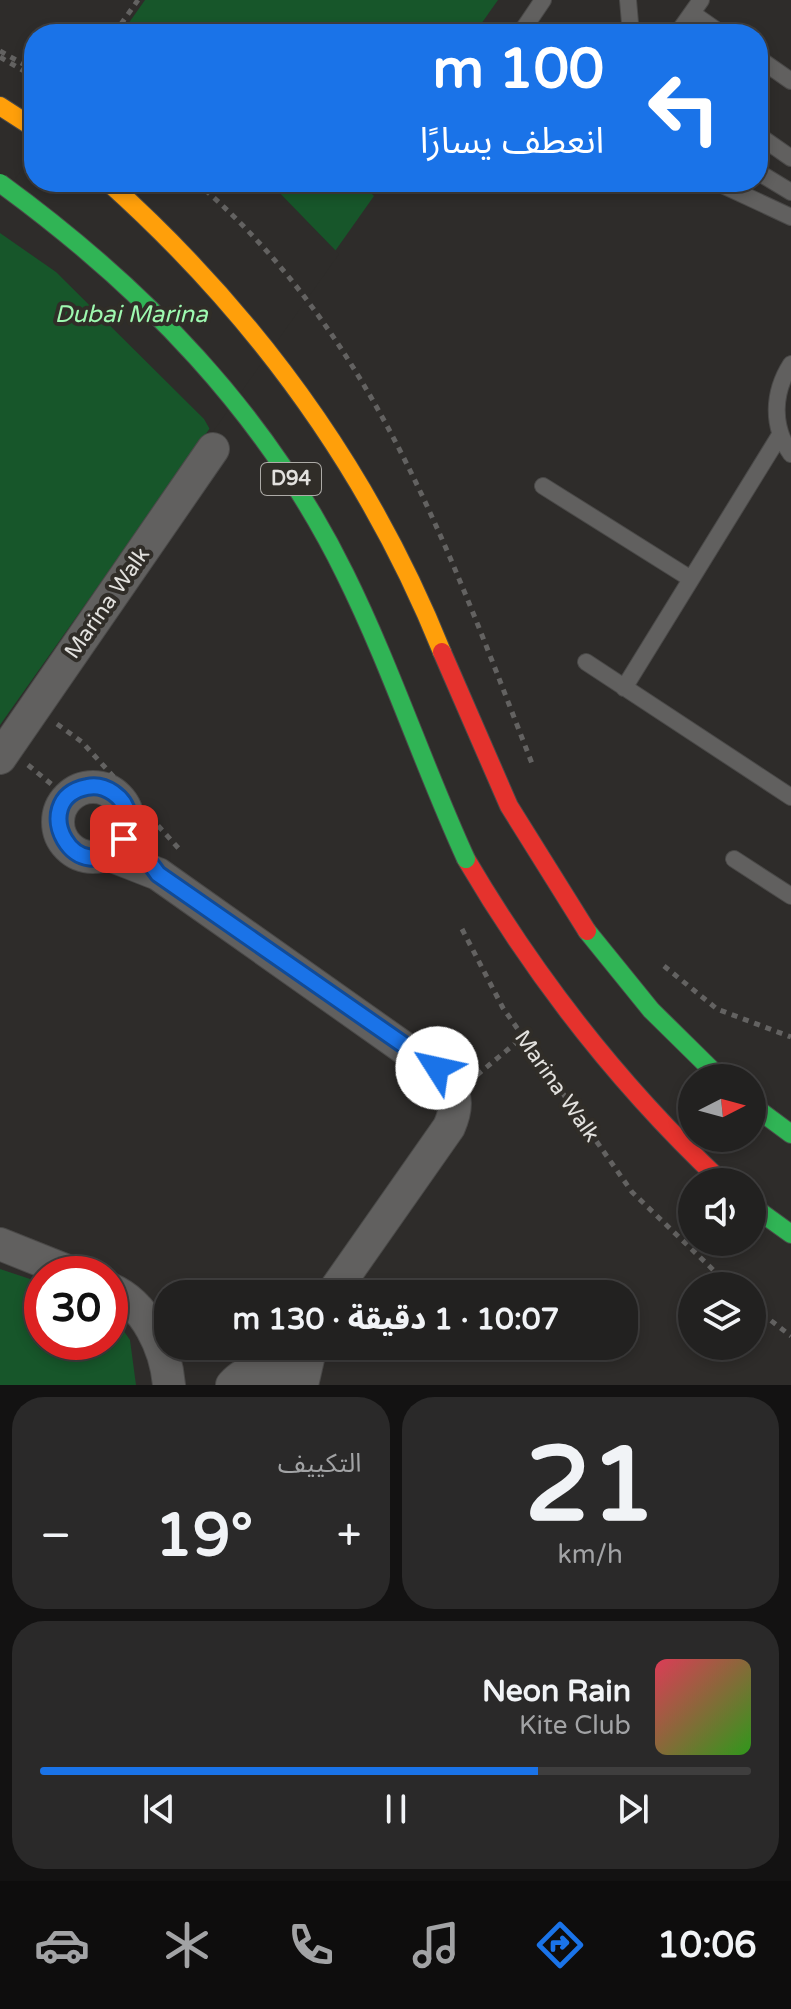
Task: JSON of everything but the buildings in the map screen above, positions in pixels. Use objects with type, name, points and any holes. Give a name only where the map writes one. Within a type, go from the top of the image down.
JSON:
[{"type":"main road","points":[[0,106],[24,122]]},
{"type":"main road","name":"D94","points":[[0,183],[87,248],[163,319],[226,389],[280,462],[313,515],[364,614],[436,794],[466,859],[530,964],[575,1026],[645,1108],[707,1168]]},
{"type":"main road","name":"D94","points":[[119,192],[233,301],[271,348],[332,435],[400,556],[468,719],[514,813],[569,901],[626,980],[671,1032],[705,1064]]},
{"type":"main road","points":[[766,1115],[791,1134]]},
{"type":"main road","points":[[766,1216],[791,1234]]},
{"type":"street","name":"Marina Walk","points":[[3,753],[213,449]]},
{"type":"street","points":[[158,874],[128,827],[125,805],[109,790],[87,787],[67,797],[58,819],[64,842],[83,856],[107,854],[158,874],[437,1068],[448,1079],[455,1094],[456,1111],[449,1127],[342,1280]]},
{"type":"street","points":[[107,854],[124,839],[128,827]]},
{"type":"street","points":[[0,1244],[30,1256]]},
{"type":"street","points":[[128,1304],[148,1321],[167,1360],[169,1385]]},
{"type":"street","points":[[261,1370],[272,1360]]},
{"type":"street","points":[[302,1385],[308,1360]]},
{"type":"street","points":[[232,1385],[249,1372],[261,1370],[284,1375],[295,1385]]},
{"type":"lane","points":[[527,24],[543,0]]},
{"type":"lane","points":[[628,0],[630,24]]},
{"type":"lane","points":[[684,24],[696,7],[712,24]]},
{"type":"lane","points":[[768,65],[791,81]]},
{"type":"lane","points":[[768,142],[791,158]]},
{"type":"lane","points":[[768,178],[791,192]]},
{"type":"lane","points":[[737,192],[791,217]]},
{"type":"lane","points":[[791,364],[778,395],[780,435],[791,454]]},
{"type":"lane","points":[[624,688],[780,435]]},
{"type":"lane","points":[[543,486],[691,579]]},
{"type":"lane","points":[[586,662],[791,797]]},
{"type":"lane","points":[[734,859],[791,896]]},
{"type":"path","points":[[121,24],[138,0]]},
{"type":"path","points":[[0,51],[24,64]]},
{"type":"path","points":[[0,57],[24,71]]},
{"type":"path","points":[[3,753],[67,797]]},
{"type":"path","name":"Marina Walk","points":[[456,916],[503,1008],[632,1192],[715,1272]]},
{"type":"path","points":[[660,963],[717,1009],[791,1037]]},
{"type":"path","points":[[455,1094],[523,1037]]},
{"type":"path","points":[[766,1317],[791,1336]]},
{"type":"water","points":[[145,0],[498,0],[481,24],[128,24]]},
{"type":"water","name":"Dubai Marina","points":[[24,189],[24,192],[370,192],[374,196],[0,725],[0,207]]},
{"type":"water","points":[[0,1269],[24,1277],[24,1360],[128,1360],[128,1337],[130,1340],[136,1385],[0,1385]]},
{"type":"pier","points":[[24,167],[24,192],[279,192],[339,254],[212,433],[204,419],[56,272],[0,233],[0,200]]},
{"type":"traffic: fast","points":[[0,183],[53,223],[152,310],[239,407],[278,460],[313,515],[362,609],[466,859]]},
{"type":"traffic: fast","points":[[587,931],[651,1010],[706,1064]]},
{"type":"traffic: fast","points":[[766,1115],[791,1134]]},
{"type":"traffic: fast","points":[[766,1216],[791,1234]]},
{"type":"traffic: slow","points":[[0,106],[24,122]]},
{"type":"traffic: slow","points":[[119,192],[212,285],[259,340],[302,398],[343,457],[379,520],[442,652]]},
{"type":"traffic: jam","points":[[442,652],[509,806],[587,931]]},
{"type":"traffic: jam","points":[[466,859],[522,947],[582,1030],[649,1108],[708,1168]]},
{"type":"route","points":[[124,839],[117,848],[95,857],[83,856],[73,850],[64,842],[59,831],[58,819],[67,797],[76,790],[98,786],[118,796],[125,805],[128,827],[158,874],[437,1068]]}]
